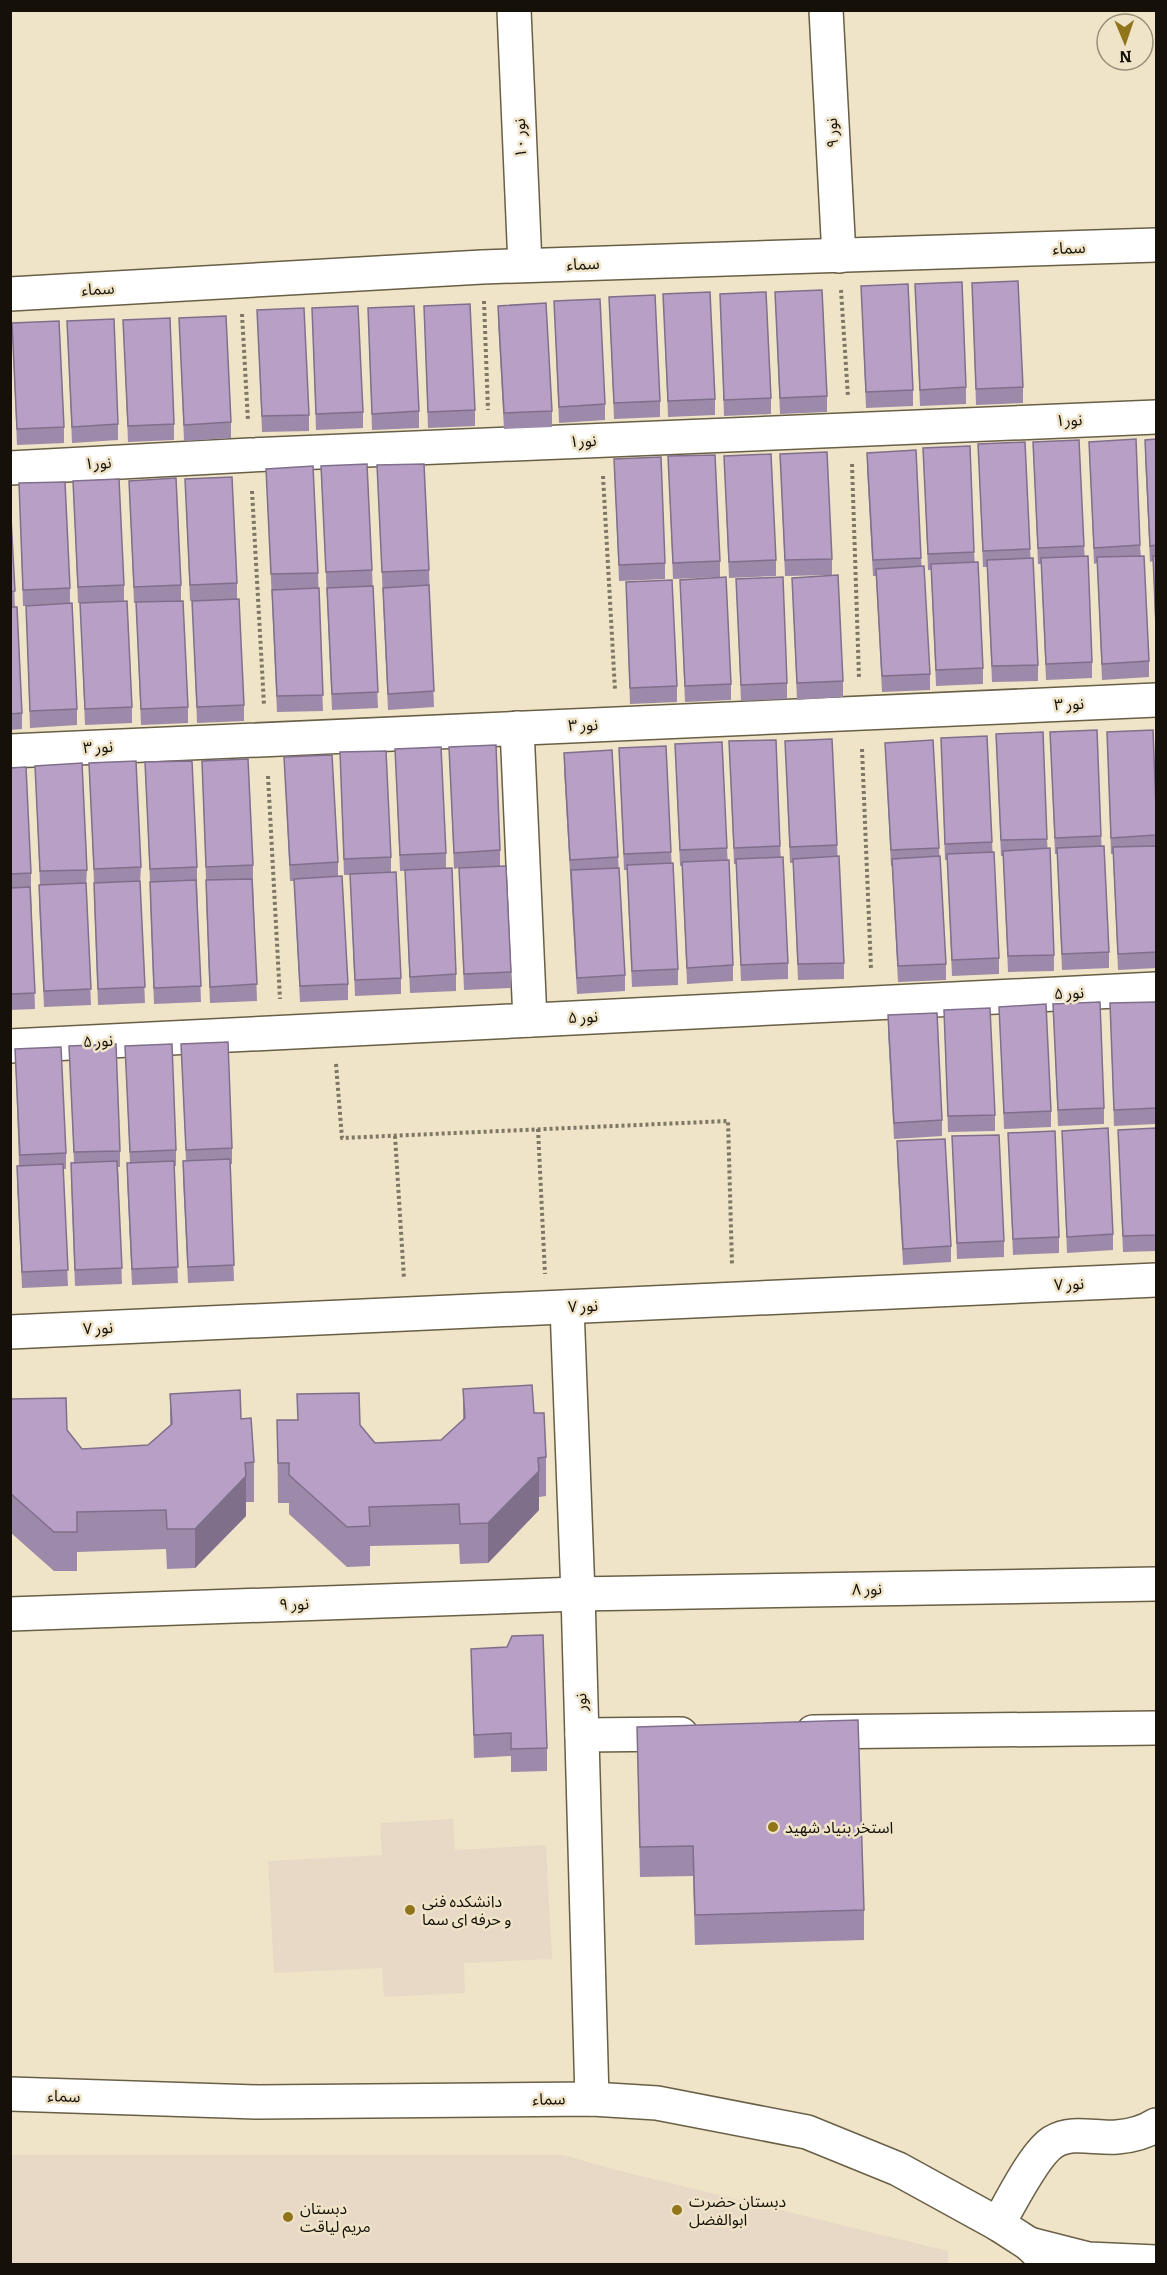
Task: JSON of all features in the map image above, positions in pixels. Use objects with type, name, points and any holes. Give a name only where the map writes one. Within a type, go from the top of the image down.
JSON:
[{"type":"street","name":"نور ۱۰","points":[[514,10],[525,265]]},
{"type":"street","name":"نور ۹","points":[[826,10],[839,256]]},
{"type":"street","name":"سماء","points":[[10,294],[525,265],[1156,246]]},
{"type":"street","name":"نور۱","points":[[10,468],[250,455],[1156,417]]},
{"type":"street","name":"نور ۳","points":[[10,751],[1156,700]]},
{"type":"street","points":[[517,728],[530,1020]]},
{"type":"street","name":"نور ۵","points":[[10,1046],[1156,988]]},
{"type":"street","name":"نور ۷","points":[[10,1332],[1156,1280]]},
{"type":"street","name":"نور","points":[[557,1307],[578,1594],[592,2098]]},
{"type":"street","name":"نور ۸","points":[[578,1594],[1156,1584]]},
{"type":"street","name":"نور ۹","points":[[10,1614],[578,1594]]},
{"type":"street","points":[[786,1733],[1156,1728]]},
{"type":"street","points":[[582,1735],[714,1734]]},
{"type":"street","name":"سماء","points":[[10,2094],[258,2102],[592,2098],[657,2103],[807,2132],[898,2169],[998,2224],[1039,2254],[1156,2262]]},
{"type":"street","points":[[998,2224],[1041,2152],[1053,2142],[1069,2136],[1117,2138],[1146,2132],[1156,2125]]},
{"type":"path","points":[[839,256],[850,430],[872,1003]]},
{"type":"path","points":[[482,267],[490,445]]},
{"type":"path","points":[[240,281],[282,1033]]},
{"type":"path","points":[[601,440],[617,724]]},
{"type":"path","points":[[333,1030],[342,1138],[728,1121],[734,1299]]},
{"type":"path","points":[[538,1129],[557,1307]]},
{"type":"path","points":[[395,1136],[406,1314]]},
{"type":"shaded area","name":"دانشکده فنی و حرفه ای سما","points":[[453,1819],[455,1850],[546,1845],[552,1959],[464,1963],[465,1993],[384,1997],[382,1968],[274,1973],[268,1861],[382,1855],[380,1823]]},
{"type":"shaded area","name":"دبستان مریم لیاقت","points":[[11,2155],[564,2155],[612,2169],[948,2251],[948,2264],[11,2264]]},
{"type":"building","points":[[1018,281],[1023,387],[976,389],[972,283]]},
{"type":"building","points":[[962,282],[966,387],[920,390],[915,284]]},
{"type":"building","points":[[908,284],[913,390],[866,392],[861,286]]},
{"type":"building","points":[[822,290],[827,396],[780,398],[775,292]]},
{"type":"building","points":[[710,292],[715,399],[668,401],[663,294]]},
{"type":"building","points":[[766,292],[771,398],[724,400],[720,294]]},
{"type":"building","points":[[655,295],[660,401],[614,403],[609,297]]},
{"type":"building","points":[[600,299],[605,404],[559,407],[554,301]]},
{"type":"building","points":[[546,303],[552,411],[504,413],[498,306]]},
{"type":"building","points":[[470,304],[475,410],[428,412],[424,306]]},
{"type":"building","points":[[358,306],[363,412],[316,414],[312,308]]},
{"type":"building","points":[[414,306],[419,411],[372,414],[368,308]]},
{"type":"building","points":[[304,308],[309,415],[262,416],[257,310]]},
{"type":"building","points":[[226,316],[231,422],[184,425],[179,318]]},
{"type":"building","points":[[170,318],[174,424],[128,426],[123,320]]},
{"type":"building","points":[[114,319],[118,424],[72,427],[67,321]]},
{"type":"building","points":[[59,321],[64,427],[17,429],[12,323]]},
{"type":"building","points":[[1136,439],[1140,545],[1094,548],[1089,442]]},
{"type":"building","points":[[1156,439],[1156,545],[1150,546],[1145,440]]},
{"type":"building","points":[[1079,440],[1084,546],[1038,548],[1033,442]]},
{"type":"building","points":[[1025,442],[1030,549],[983,551],[978,444]]},
{"type":"building","points":[[970,446],[974,552],[928,554],[923,448]]},
{"type":"building","points":[[916,450],[921,558],[873,560],[867,453]]},
{"type":"building","points":[[827,452],[832,559],[785,560],[780,454]]},
{"type":"building","points":[[771,454],[776,560],[729,562],[724,456]]},
{"type":"building","points":[[715,455],[720,561],[673,563],[668,456]]},
{"type":"building","points":[[661,457],[665,563],[619,565],[614,459]]},
{"type":"building","points":[[367,464],[372,570],[326,572],[321,466]]},
{"type":"building","points":[[424,464],[429,570],[382,572],[377,465]]},
{"type":"building","points":[[313,466],[318,573],[271,574],[266,469]]},
{"type":"building","points":[[232,477],[237,583],[190,585],[185,479]]},
{"type":"building","points":[[176,478],[181,585],[134,587],[129,481]]},
{"type":"building","points":[[119,479],[124,585],[78,587],[73,481]]},
{"type":"building","points":[[65,482],[70,588],[23,590],[19,483]]},
{"type":"building","points":[[10,499],[15,591],[10,592]]},
{"type":"building","points":[[1088,556],[1092,662],[1046,664],[1041,558]]},
{"type":"building","points":[[1144,556],[1149,661],[1102,664],[1097,557]]},
{"type":"building","points":[[1153,556],[1156,556],[1156,627]]},
{"type":"building","points":[[1033,558],[1038,665],[992,666],[987,560]]},
{"type":"building","points":[[978,562],[983,668],[936,670],[931,564]]},
{"type":"building","points":[[924,566],[930,674],[882,676],[876,569]]},
{"type":"building","points":[[838,575],[843,681],[797,683],[792,578]]},
{"type":"building","points":[[726,577],[731,684],[685,686],[680,580]]},
{"type":"building","points":[[783,577],[787,683],[741,685],[736,579]]},
{"type":"building","points":[[672,580],[677,686],[630,688],[626,582]]},
{"type":"building","points":[[429,585],[434,691],[388,694],[383,588]]},
{"type":"building","points":[[373,586],[378,692],[332,694],[327,588]]},
{"type":"building","points":[[319,588],[323,695],[277,696],[272,590]]},
{"type":"building","points":[[239,599],[244,705],[197,707],[192,601]]},
{"type":"building","points":[[127,601],[132,707],[85,709],[80,603]]},
{"type":"building","points":[[183,601],[188,707],[141,709],[136,602]]},
{"type":"building","points":[[72,603],[77,709],[30,711],[26,606]]},
{"type":"building","points":[[10,607],[17,607],[22,713],[10,714]]},
{"type":"building","points":[[1097,730],[1101,836],[1055,838],[1050,732]]},
{"type":"building","points":[[1153,730],[1156,835],[1111,838],[1107,732]]},
{"type":"building","points":[[1043,732],[1047,839],[1001,840],[996,734]]},
{"type":"building","points":[[987,736],[992,842],[945,844],[941,738]]},
{"type":"building","points":[[832,739],[837,845],[790,847],[785,741]]},
{"type":"building","points":[[776,740],[780,846],[734,848],[729,741]]},
{"type":"building","points":[[933,740],[939,848],[891,850],[885,743]]},
{"type":"building","points":[[722,742],[727,848],[680,850],[675,744]]},
{"type":"building","points":[[496,745],[500,850],[454,853],[449,747]]},
{"type":"building","points":[[666,746],[671,852],[624,854],[619,748]]},
{"type":"building","points":[[441,747],[446,853],[400,855],[395,749]]},
{"type":"building","points":[[612,750],[618,857],[570,860],[564,753]]},
{"type":"building","points":[[386,751],[391,857],[344,859],[340,752]]},
{"type":"building","points":[[332,755],[338,862],[290,865],[284,757]]},
{"type":"building","points":[[248,759],[253,865],[206,867],[202,761]]},
{"type":"building","points":[[136,761],[141,867],[94,869],[89,763]]},
{"type":"building","points":[[192,761],[197,867],[150,869],[145,762]]},
{"type":"building","points":[[82,763],[87,870],[40,871],[35,766]]},
{"type":"building","points":[[26,767],[31,873],[10,874],[10,768]]},
{"type":"building","points":[[1104,846],[1109,952],[1062,954],[1057,848]]},
{"type":"building","points":[[1156,846],[1156,952],[1118,954],[1113,847]]},
{"type":"building","points":[[1050,848],[1054,955],[1008,956],[1003,851]]},
{"type":"building","points":[[994,852],[999,958],[952,960],[947,854]]},
{"type":"building","points":[[839,856],[844,963],[798,964],[793,859]]},
{"type":"building","points":[[940,856],[946,964],[898,966],[892,859]]},
{"type":"building","points":[[783,857],[788,963],[741,965],[736,859]]},
{"type":"building","points":[[729,860],[733,965],[687,968],[682,862]]},
{"type":"building","points":[[673,863],[678,969],[632,971],[627,865]]},
{"type":"building","points":[[506,866],[511,972],[464,974],[459,868]]},
{"type":"building","points":[[452,868],[456,974],[410,977],[405,870]]},
{"type":"building","points":[[619,868],[625,975],[577,978],[571,870]]},
{"type":"building","points":[[396,872],[401,978],[355,980],[350,874]]},
{"type":"building","points":[[342,876],[348,984],[300,986],[294,879]]},
{"type":"building","points":[[252,879],[257,984],[210,987],[206,880]]},
{"type":"building","points":[[196,880],[201,986],[154,988],[150,882]]},
{"type":"building","points":[[140,881],[145,987],[98,989],[94,883]]},
{"type":"building","points":[[86,883],[91,989],[44,991],[39,885]]},
{"type":"building","points":[[30,887],[35,993],[10,994],[10,888]]},
{"type":"building","points":[[1100,1002],[1104,1108],[1058,1110],[1053,1004]]},
{"type":"building","points":[[1156,1002],[1156,1108],[1114,1110],[1110,1003]]},
{"type":"building","points":[[1046,1004],[1051,1111],[1004,1113],[999,1007]]},
{"type":"building","points":[[990,1008],[995,1115],[948,1116],[944,1010]]},
{"type":"building","points":[[937,1013],[942,1120],[894,1123],[888,1015]]},
{"type":"building","points":[[228,1042],[232,1148],[186,1150],[181,1044]]},
{"type":"building","points":[[116,1044],[120,1151],[74,1152],[69,1046]]},
{"type":"building","points":[[172,1044],[176,1150],[130,1152],[125,1046]]},
{"type":"building","points":[[61,1047],[66,1153],[20,1155],[15,1049]]},
{"type":"building","points":[[1108,1128],[1113,1234],[1067,1237],[1062,1131]]},
{"type":"building","points":[[1156,1128],[1156,1235],[1123,1236],[1118,1130]]},
{"type":"building","points":[[1055,1131],[1059,1237],[1013,1239],[1008,1133]]},
{"type":"building","points":[[999,1135],[1004,1241],[957,1243],[952,1136]]},
{"type":"building","points":[[945,1139],[951,1246],[903,1249],[897,1141]]},
{"type":"building","points":[[230,1159],[234,1265],[188,1267],[183,1161]]},
{"type":"building","points":[[117,1161],[122,1268],[75,1270],[71,1163]]},
{"type":"building","points":[[174,1161],[178,1267],[132,1269],[127,1163]]},
{"type":"building","points":[[63,1164],[68,1270],[22,1272],[17,1166]]},
{"type":"building","points":[[532,1385],[534,1413],[544,1413],[546,1457],[538,1458],[539,1471],[488,1523],[460,1524],[459,1504],[369,1507],[370,1526],[347,1527],[289,1475],[289,1463],[278,1463],[277,1420],[298,1420],[297,1394],[359,1393],[360,1425],[375,1443],[441,1440],[465,1418],[463,1389]]},
{"type":"building","points":[[240,1390],[241,1419],[251,1418],[254,1462],[245,1463],[246,1476],[195,1529],[167,1529],[166,1510],[77,1512],[77,1532],[54,1532],[10,1493],[10,1399],[66,1398],[67,1430],[82,1449],[148,1445],[172,1424],[170,1394]]},
{"type":"building","points":[[543,1635],[547,1748],[511,1749],[511,1733],[474,1735],[471,1649],[507,1647],[512,1636]]},
{"type":"building","points":[[858,1720],[864,1910],[695,1915],[693,1846],[640,1847],[637,1727]]},
{"type":"place","name":"استخر بنیاد شهید","points":[[773,1827]]},
{"type":"place","name":"دانشکده فنی و حرفه ای سما","points":[[410,1910]]},
{"type":"place","name":"دبستان حضرت ابوالفضل","points":[[677,2210]]},
{"type":"place","name":"دبستان مریم لیاقت","points":[[288,2217]]}]
